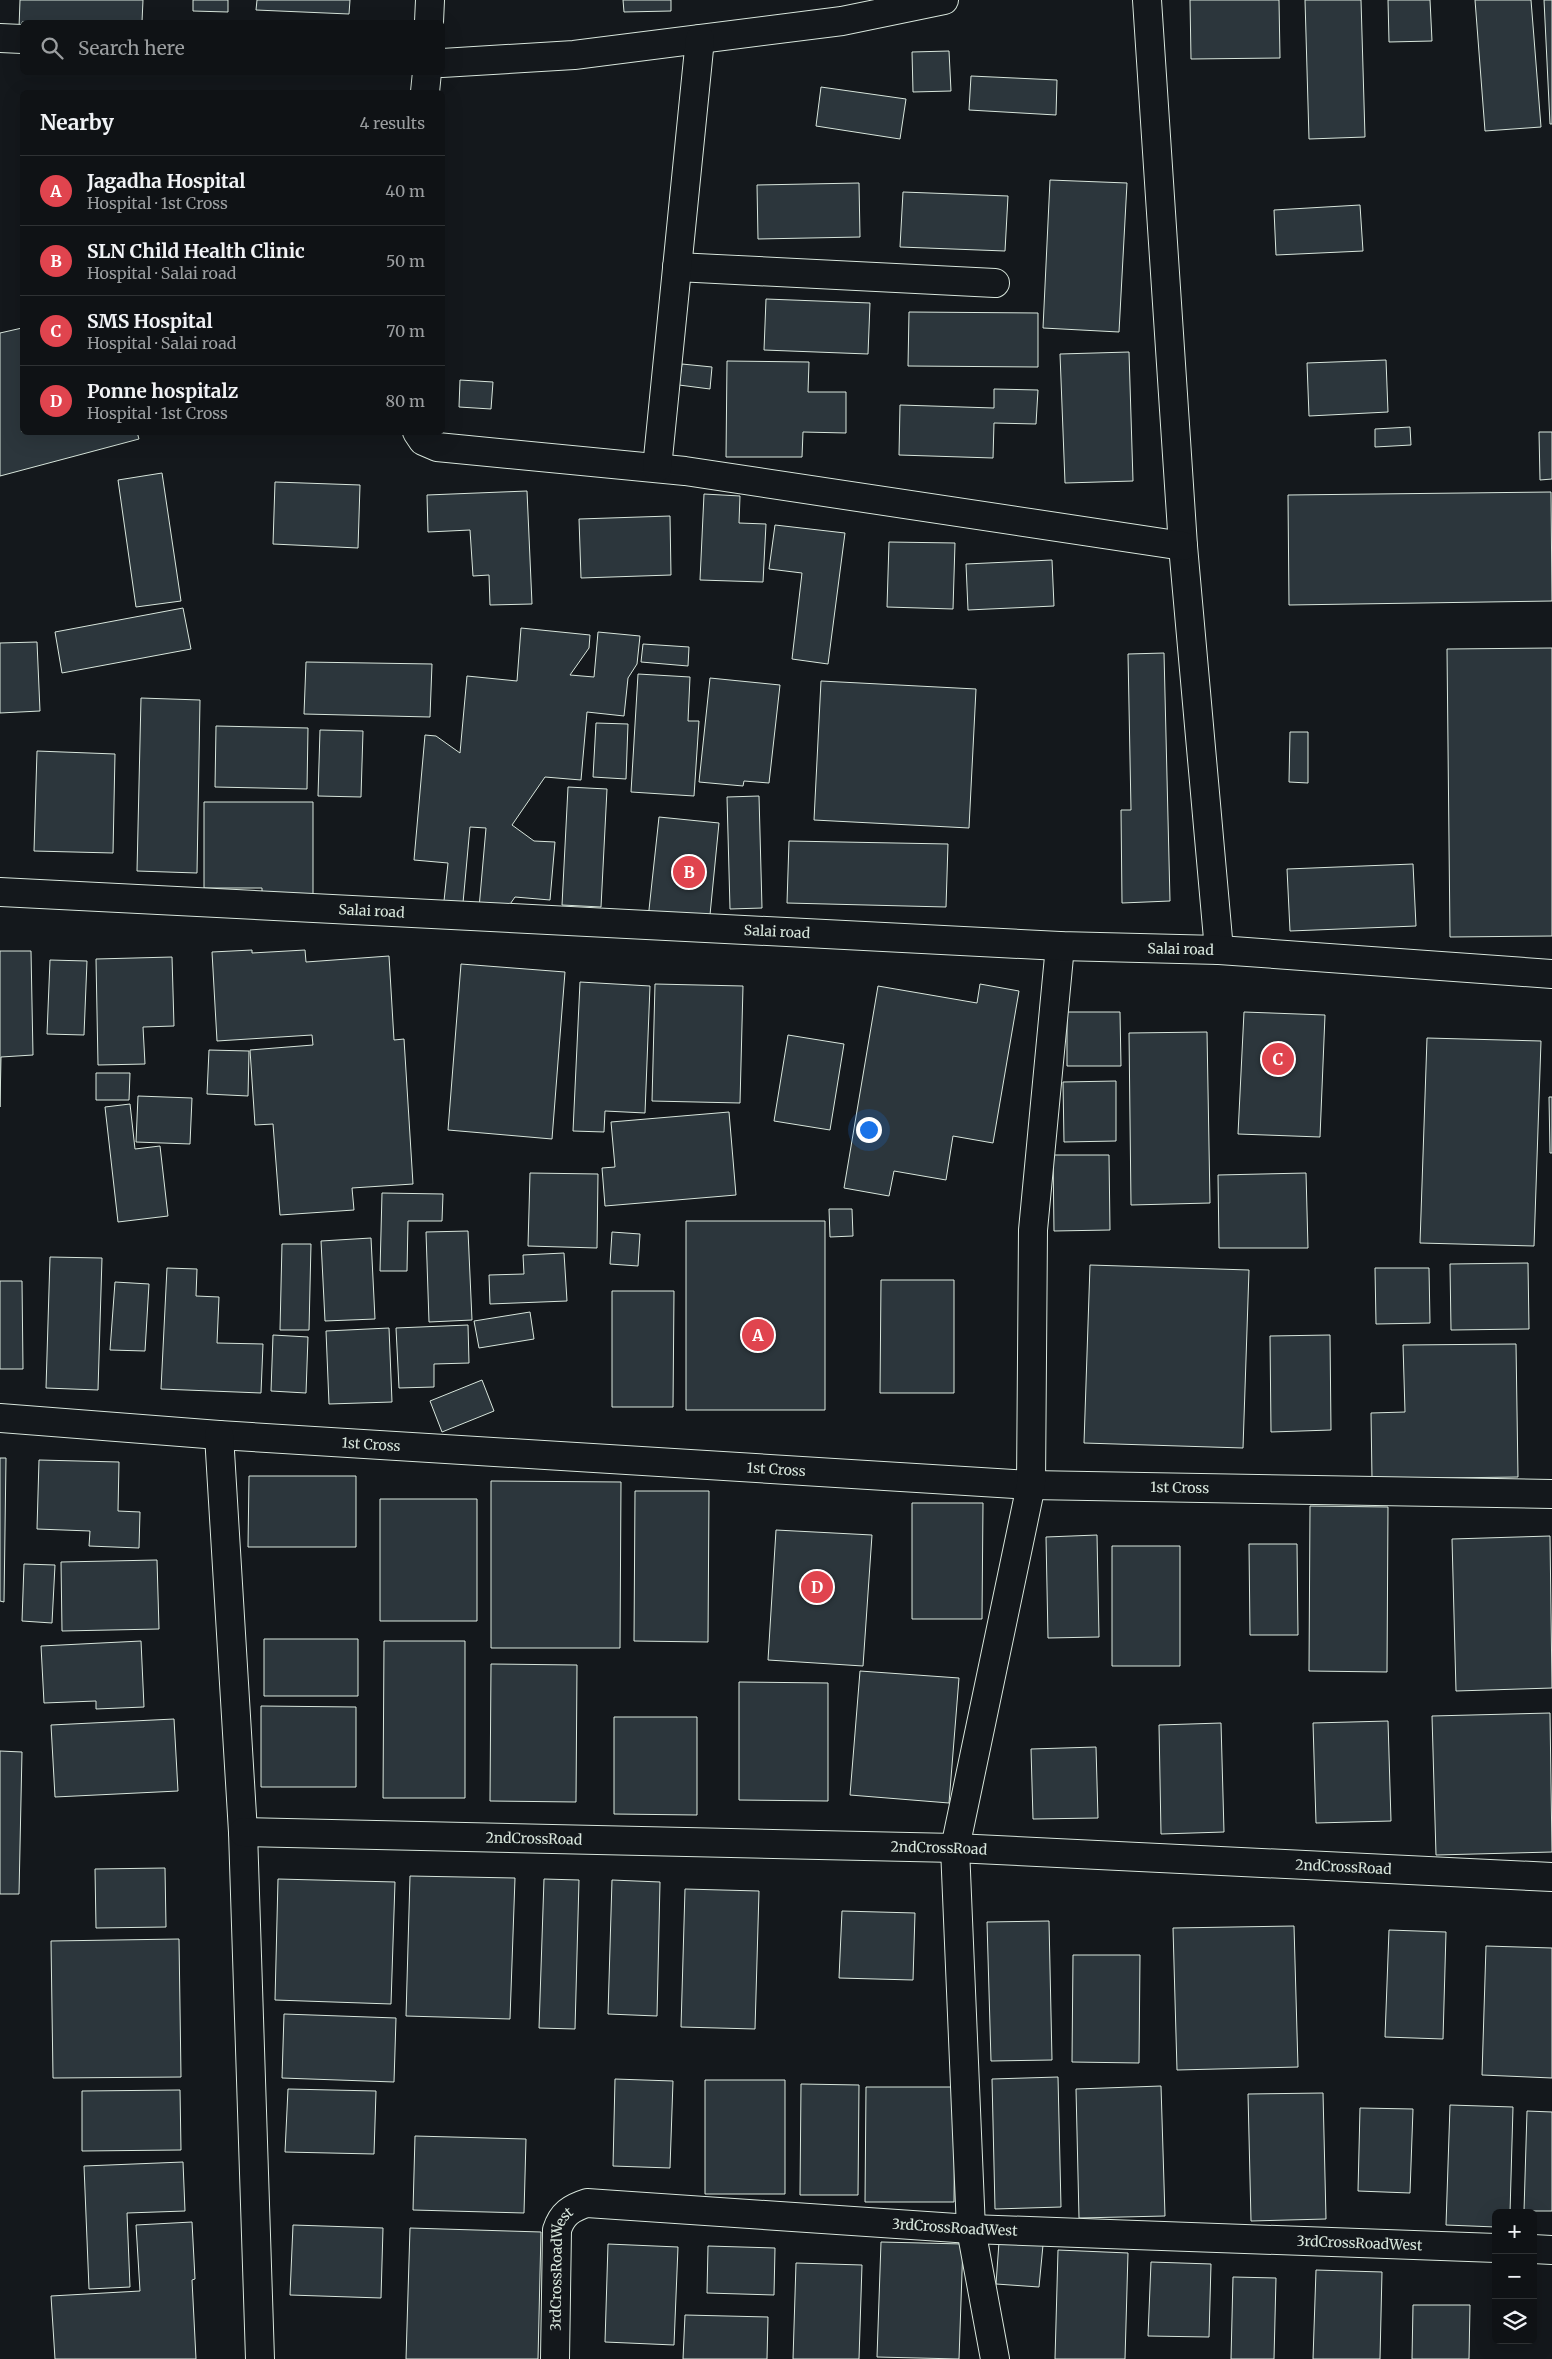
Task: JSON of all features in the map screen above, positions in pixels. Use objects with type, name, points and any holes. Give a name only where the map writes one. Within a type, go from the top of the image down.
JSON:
[{"type":"street","points":[[429,20],[430,0]]},
{"type":"street","points":[[445,63],[574,55],[700,39],[840,11],[944,0]]},
{"type":"street","points":[[1147,0],[1183,546],[1220,950]]},
{"type":"street","points":[[0,38],[20,39]]},
{"type":"street","points":[[657,468],[700,39]]},
{"type":"street","points":[[425,90],[427,75]]},
{"type":"street","points":[[677,267],[995,283]]},
{"type":"street","points":[[420,435],[424,440],[437,447],[657,468],[1183,546]]},
{"type":"street","name":"Salai road","points":[[0,892],[1060,946],[1220,950],[1552,974]]},
{"type":"street","points":[[995,2359],[971,2229],[954,1848],[1031,1485],[1033,1230],[1060,946]]},
{"type":"street","name":"1st Cross","points":[[0,1418],[219,1436],[1031,1485],[1552,1494]]},
{"type":"street","points":[[219,1436],[243,1832],[260,2359]]},
{"type":"street","name":"2ndCrossRoad","points":[[243,1832],[954,1848],[1552,1877]]},
{"type":"street","name":"3rdCrossRoadWest","points":[[555,2359],[556,2230],[560,2220],[567,2212],[587,2203],[971,2229],[1492,2248]]},
{"type":"street","points":[[1537,2249],[1552,2250]]},
{"type":"building","points":[[20,0],[143,0],[142,20],[20,20],[19,28]]},
{"type":"building","points":[[193,0],[228,0],[228,12],[193,11]]},
{"type":"building","points":[[257,0],[350,0],[349,14],[256,10]]},
{"type":"building","points":[[623,0],[671,0],[671,11],[624,12]]},
{"type":"building","points":[[1190,0],[1279,0],[1280,58],[1191,59]]},
{"type":"building","points":[[1305,0],[1361,0],[1365,137],[1309,139]]},
{"type":"building","points":[[1388,0],[1430,0],[1432,41],[1389,42]]},
{"type":"building","points":[[1475,0],[1531,0],[1541,127],[1485,131]]},
{"type":"building","points":[[1544,0],[1552,0],[1552,124],[1550,124]]},
{"type":"building","points":[[949,51],[951,91],[913,92],[912,52]]},
{"type":"building","points":[[971,76],[1057,80],[1056,115],[969,110]]},
{"type":"building","points":[[821,87],[906,99],[900,139],[816,126]]},
{"type":"building","points":[[1050,180],[1127,183],[1119,332],[1043,328]]},
{"type":"building","points":[[859,183],[860,237],[758,239],[757,185]]},
{"type":"building","points":[[903,192],[1008,196],[1005,251],[900,247]]},
{"type":"building","points":[[1360,205],[1363,251],[1276,255],[1274,210]]},
{"type":"building","points":[[766,299],[870,303],[868,354],[764,350]]},
{"type":"building","points":[[909,312],[1038,313],[1038,367],[908,366]]},
{"type":"building","points":[[20,328],[20,435],[138,435],[139,439],[0,476],[0,333]]},
{"type":"building","points":[[1129,352],[1133,481],[1065,483],[1060,354]]},
{"type":"building","points":[[1386,360],[1388,412],[1309,416],[1307,363]]},
{"type":"building","points":[[727,361],[809,362],[808,392],[846,392],[846,433],[803,432],[802,457],[726,457]]},
{"type":"building","points":[[682,364],[712,367],[710,389],[679,385]]},
{"type":"building","points":[[460,380],[493,382],[491,409],[459,407]]},
{"type":"building","points":[[994,389],[1038,390],[1036,424],[994,423],[993,458],[899,455],[900,405],[994,408]]},
{"type":"building","points":[[1410,427],[1411,445],[1375,447],[1375,429]]},
{"type":"building","points":[[1539,432],[1552,432],[1552,479],[1540,480]]},
{"type":"building","points":[[162,473],[181,601],[136,607],[118,480]]},
{"type":"building","points":[[275,482],[360,485],[358,548],[273,544]]},
{"type":"building","points":[[527,491],[532,604],[490,605],[489,575],[473,576],[470,530],[428,532],[427,495]]},
{"type":"building","points":[[1551,492],[1552,601],[1289,605],[1288,495]]},
{"type":"building","points":[[704,494],[740,496],[739,523],[766,524],[763,582],[700,580]]},
{"type":"building","points":[[670,516],[671,575],[581,578],[579,519]]},
{"type":"building","points":[[775,525],[845,533],[828,664],[792,659],[802,573],[769,569]]},
{"type":"building","points":[[889,542],[955,543],[953,609],[887,607]]},
{"type":"building","points":[[1052,560],[1054,606],[968,610],[966,564]]},
{"type":"building","points":[[183,608],[191,649],[62,673],[55,632]]},
{"type":"building","points":[[521,628],[590,635],[589,648],[570,675],[594,677],[598,632],[640,636],[637,664],[628,678],[624,716],[587,712],[581,780],[545,777],[512,825],[534,841],[555,842],[550,900],[515,897],[506,910],[479,908],[486,828],[470,827],[463,903],[444,901],[448,863],[414,860],[425,735],[436,736],[460,753],[467,676],[517,681]]},
{"type":"building","points":[[37,642],[40,711],[0,713],[0,643]]},
{"type":"building","points":[[643,644],[689,647],[688,666],[641,662]]},
{"type":"building","points":[[1552,648],[1552,936],[1450,937],[1447,649]]},
{"type":"building","points":[[1164,653],[1170,901],[1122,903],[1121,810],[1131,810],[1128,654]]},
{"type":"building","points":[[306,662],[432,664],[430,717],[304,714]]},
{"type":"building","points":[[638,674],[690,677],[688,721],[699,721],[694,796],[631,792]]},
{"type":"building","points":[[710,678],[780,685],[769,783],[744,781],[743,786],[699,782]]},
{"type":"building","points":[[821,681],[976,689],[969,828],[814,820]]},
{"type":"building","points":[[141,698],[200,700],[197,873],[137,871]]},
{"type":"building","points":[[596,723],[628,724],[626,779],[593,777]]},
{"type":"building","points":[[216,726],[308,728],[307,789],[215,787]]},
{"type":"building","points":[[320,730],[363,731],[361,797],[318,796]]},
{"type":"building","points":[[1290,732],[1308,732],[1308,783],[1289,782]]},
{"type":"building","points":[[37,751],[115,754],[113,853],[34,851]]},
{"type":"building","points":[[568,787],[607,789],[601,907],[562,905]]},
{"type":"building","points":[[759,796],[762,908],[730,909],[727,797]]},
{"type":"building","points":[[204,802],[313,802],[313,896],[262,896],[262,888],[204,888]]},
{"type":"building","points":[[659,817],[719,823],[709,925],[648,919]]},
{"type":"building","points":[[789,841],[948,844],[946,907],[787,903]]},
{"type":"building","points":[[1413,864],[1416,926],[1290,931],[1287,869]]},
{"type":"building","points":[[252,950],[252,953],[305,950],[306,962],[389,956],[394,1040],[404,1039],[413,1184],[352,1188],[354,1210],[280,1215],[273,1124],[255,1125],[250,1050],[313,1045],[312,1035],[217,1041],[212,952]]},
{"type":"building","points":[[0,951],[31,951],[33,1055],[1,1057],[0,1107]]},
{"type":"building","points":[[172,957],[174,1026],[143,1027],[145,1064],[98,1065],[96,959]]},
{"type":"building","points":[[50,960],[87,961],[84,1035],[47,1034]]},
{"type":"building","points":[[461,964],[565,972],[552,1139],[448,1130]]},
{"type":"building","points":[[580,982],[650,986],[645,1113],[605,1111],[604,1132],[573,1131]]},
{"type":"building","points":[[655,984],[743,986],[740,1103],[652,1101]]},
{"type":"building","points":[[980,984],[1019,991],[993,1143],[953,1136],[946,1180],[894,1171],[889,1196],[844,1188],[878,986],[977,1003]]},
{"type":"building","points":[[1067,1012],[1120,1012],[1121,1066],[1067,1066]]},
{"type":"building","points":[[1244,1012],[1325,1015],[1320,1137],[1238,1134]]},
{"type":"building","points":[[1207,1032],[1210,1203],[1131,1205],[1129,1033]]},
{"type":"building","points":[[788,1035],[844,1044],[830,1130],[774,1121]]},
{"type":"building","points":[[1427,1038],[1541,1041],[1534,1246],[1420,1243]]},
{"type":"building","points":[[209,1050],[249,1051],[248,1096],[207,1094]]},
{"type":"building","points":[[96,1073],[130,1073],[129,1100],[96,1100]]},
{"type":"building","points":[[1116,1081],[1116,1141],[1064,1142],[1063,1082]]},
{"type":"building","points":[[138,1096],[192,1098],[190,1144],[136,1142]]},
{"type":"building","points":[[1549,1097],[1552,1097],[1552,1153],[1550,1153]]},
{"type":"building","points":[[130,1104],[135,1149],[160,1146],[168,1216],[118,1222],[105,1107]]},
{"type":"building","points":[[729,1112],[736,1195],[605,1206],[602,1168],[615,1167],[611,1122]]},
{"type":"building","points":[[1053,1155],[1109,1155],[1110,1230],[1054,1231]]},
{"type":"building","points":[[530,1173],[598,1174],[597,1248],[528,1246]]},
{"type":"building","points":[[1306,1173],[1308,1248],[1219,1248],[1218,1175]]},
{"type":"building","points":[[382,1193],[443,1194],[442,1221],[408,1221],[407,1271],[380,1271]]},
{"type":"building","points":[[829,1209],[852,1209],[853,1236],[830,1237]]},
{"type":"building","points":[[686,1221],[825,1221],[825,1410],[686,1410]]},
{"type":"building","points":[[468,1231],[472,1320],[429,1322],[426,1232]]},
{"type":"building","points":[[612,1232],[640,1234],[638,1266],[610,1264]]},
{"type":"building","points":[[371,1238],[375,1319],[325,1321],[321,1241]]},
{"type":"building","points":[[282,1244],[311,1244],[309,1330],[280,1330]]},
{"type":"building","points":[[564,1253],[567,1301],[490,1304],[489,1275],[524,1274],[523,1255]]},
{"type":"building","points":[[50,1257],[102,1258],[98,1390],[46,1388]]},
{"type":"building","points":[[1528,1263],[1529,1329],[1451,1330],[1450,1264]]},
{"type":"building","points":[[1090,1265],[1249,1270],[1243,1448],[1084,1443]]},
{"type":"building","points":[[167,1268],[197,1269],[196,1296],[219,1297],[217,1343],[263,1344],[261,1393],[161,1389]]},
{"type":"building","points":[[1375,1268],[1429,1268],[1430,1323],[1376,1324]]},
{"type":"building","points":[[881,1280],[954,1280],[954,1393],[880,1393]]},
{"type":"building","points":[[0,1281],[22,1281],[23,1369],[0,1369]]},
{"type":"building","points":[[115,1282],[149,1284],[145,1351],[110,1350]]},
{"type":"building","points":[[612,1291],[674,1291],[673,1407],[612,1407]]},
{"type":"building","points":[[530,1312],[534,1339],[479,1348],[474,1321]]},
{"type":"building","points":[[468,1325],[469,1363],[434,1364],[434,1387],[399,1388],[396,1328]]},
{"type":"building","points":[[389,1328],[392,1402],[329,1404],[326,1331]]},
{"type":"building","points":[[273,1335],[308,1337],[306,1393],[271,1391]]},
{"type":"building","points":[[1330,1335],[1331,1430],[1271,1432],[1270,1336]]},
{"type":"building","points":[[1516,1344],[1518,1477],[1372,1479],[1371,1413],[1405,1412],[1403,1345]]},
{"type":"building","points":[[482,1380],[494,1411],[442,1432],[430,1401]]},
{"type":"building","points":[[0,1458],[6,1458],[4,1602],[0,1601]]},
{"type":"building","points":[[39,1460],[119,1462],[118,1511],[140,1512],[139,1548],[89,1546],[90,1531],[37,1529]]},
{"type":"building","points":[[249,1476],[356,1476],[356,1547],[248,1547]]},
{"type":"building","points":[[491,1481],[621,1482],[620,1648],[491,1648]]},
{"type":"building","points":[[635,1491],[709,1491],[708,1642],[634,1641]]},
{"type":"building","points":[[380,1499],[477,1499],[477,1621],[380,1621]]},
{"type":"building","points":[[912,1503],[983,1503],[982,1619],[912,1619]]},
{"type":"building","points":[[1310,1506],[1388,1507],[1387,1672],[1309,1671]]},
{"type":"building","points":[[776,1530],[872,1535],[863,1666],[768,1660]]},
{"type":"building","points":[[1097,1535],[1099,1637],[1048,1638],[1046,1537]]},
{"type":"building","points":[[1550,1536],[1552,1688],[1456,1691],[1452,1539]]},
{"type":"building","points":[[1249,1544],[1297,1544],[1298,1635],[1250,1635]]},
{"type":"building","points":[[1112,1546],[1180,1546],[1180,1666],[1112,1666]]},
{"type":"building","points":[[157,1560],[159,1629],[62,1631],[61,1562]]},
{"type":"building","points":[[24,1564],[55,1565],[52,1623],[22,1621]]},
{"type":"building","points":[[264,1639],[358,1639],[358,1696],[264,1696]]},
{"type":"building","points":[[141,1641],[144,1707],[96,1709],[96,1701],[44,1703],[41,1646]]},
{"type":"building","points":[[384,1641],[465,1641],[465,1798],[383,1798]]},
{"type":"building","points":[[491,1664],[577,1665],[576,1802],[490,1801]]},
{"type":"building","points":[[860,1671],[959,1678],[949,1803],[850,1795]]},
{"type":"building","points":[[739,1682],[828,1683],[828,1801],[739,1800]]},
{"type":"building","points":[[261,1706],[356,1707],[356,1787],[261,1787]]},
{"type":"building","points":[[1550,1713],[1552,1852],[1436,1855],[1432,1716]]},
{"type":"building","points":[[614,1717],[697,1717],[697,1815],[614,1814]]},
{"type":"building","points":[[174,1719],[178,1791],[55,1797],[51,1725]]},
{"type":"building","points":[[1388,1721],[1391,1821],[1316,1823],[1313,1723]]},
{"type":"building","points":[[1221,1723],[1224,1832],[1161,1834],[1159,1725]]},
{"type":"building","points":[[1096,1747],[1098,1818],[1033,1819],[1031,1749]]},
{"type":"building","points":[[0,1751],[22,1752],[19,1894],[0,1894]]},
{"type":"building","points":[[165,1868],[166,1927],[96,1928],[95,1869]]},
{"type":"building","points":[[410,1876],[515,1878],[510,2019],[406,2016]]},
{"type":"building","points":[[278,1879],[395,1882],[391,2004],[275,2000]]},
{"type":"building","points":[[544,1879],[579,1880],[575,2029],[539,2028]]},
{"type":"building","points":[[612,1880],[660,1882],[657,2016],[608,2014]]},
{"type":"building","points":[[685,1889],[759,1891],[755,2029],[681,2027]]},
{"type":"building","points":[[842,1911],[915,1913],[913,1980],[839,1978]]},
{"type":"building","points":[[1049,1921],[1052,2060],[991,2061],[987,1922]]},
{"type":"building","points":[[1294,1926],[1298,2067],[1177,2070],[1173,1928]]},
{"type":"building","points":[[1389,1930],[1446,1932],[1443,2039],[1385,2037]]},
{"type":"building","points":[[179,1939],[181,2077],[53,2078],[51,1941]]},
{"type":"building","points":[[1486,1946],[1552,1948],[1552,2078],[1482,2075]]},
{"type":"building","points":[[1073,1955],[1140,1955],[1139,2063],[1072,2062]]},
{"type":"building","points":[[284,2014],[396,2018],[394,2082],[282,2078]]},
{"type":"building","points":[[1058,2077],[1061,2207],[995,2209],[992,2079]]},
{"type":"building","points":[[615,2079],[673,2081],[670,2168],[613,2166]]},
{"type":"building","points":[[705,2080],[785,2080],[785,2194],[705,2194]]},
{"type":"building","points":[[801,2084],[859,2085],[858,2195],[800,2195]]},
{"type":"building","points":[[1161,2086],[1165,2216],[1079,2218],[1076,2089]]},
{"type":"building","points":[[866,2087],[955,2087],[954,2202],[865,2202]]},
{"type":"building","points":[[288,2089],[376,2091],[374,2154],[285,2152]]},
{"type":"building","points":[[180,2090],[181,2150],[82,2151],[82,2091]]},
{"type":"building","points":[[1323,2093],[1326,2219],[1251,2221],[1248,2094]]},
{"type":"building","points":[[1450,2105],[1513,2107],[1510,2209],[1492,2209],[1492,2227],[1446,2225]]},
{"type":"building","points":[[1360,2108],[1413,2109],[1410,2193],[1358,2191]]},
{"type":"building","points":[[1527,2111],[1552,2112],[1552,2211],[1524,2209]]},
{"type":"building","points":[[415,2136],[526,2139],[524,2213],[413,2210]]},
{"type":"building","points":[[183,2162],[185,2211],[127,2213],[130,2287],[89,2289],[84,2166]]},
{"type":"building","points":[[192,2222],[195,2279],[192,2280],[196,2359],[55,2359],[51,2296],[140,2291],[136,2225]]},
{"type":"building","points":[[293,2225],[383,2228],[381,2298],[290,2295]]},
{"type":"building","points":[[410,2228],[541,2232],[538,2359],[406,2359]]},
{"type":"building","points":[[881,2242],[963,2244],[959,2359],[877,2357]]},
{"type":"building","points":[[999,2242],[1043,2245],[1039,2287],[996,2284]]},
{"type":"building","points":[[608,2244],[678,2247],[674,2345],[605,2342]]},
{"type":"building","points":[[708,2246],[775,2248],[774,2295],[707,2293]]},
{"type":"building","points":[[1058,2250],[1128,2253],[1125,2359],[1055,2359]]},
{"type":"building","points":[[1151,2262],[1211,2264],[1209,2337],[1148,2336]]},
{"type":"building","points":[[796,2263],[862,2265],[859,2359],[793,2359]]},
{"type":"building","points":[[1316,2270],[1382,2272],[1380,2359],[1313,2359]]},
{"type":"building","points":[[1233,2277],[1276,2278],[1274,2359],[1231,2359]]},
{"type":"building","points":[[1413,2305],[1470,2305],[1469,2359],[1412,2359]]},
{"type":"building","points":[[685,2315],[768,2317],[767,2359],[683,2359]]},
{"type":"place","name":"SLN Child Health Clinic","points":[[689,872]]},
{"type":"place","name":"SMS Hospital","points":[[1278,1059]]},
{"type":"place","name":"Jagadha Hospital","points":[[758,1335]]},
{"type":"place","name":"Ponne hospitalz","points":[[817,1587]]}]
